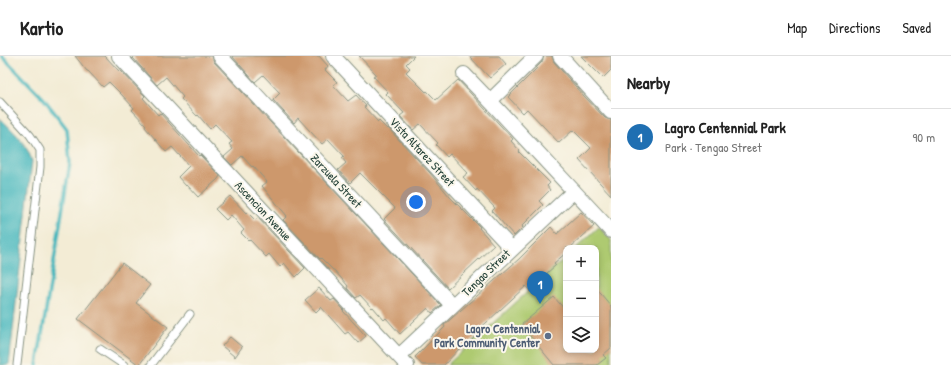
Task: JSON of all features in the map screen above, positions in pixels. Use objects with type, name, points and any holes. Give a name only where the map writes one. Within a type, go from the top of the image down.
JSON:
[{"type":"street","name":"Ascencion Avenue","points":[[119,56],[403,361]]},
{"type":"street","name":"Zarzuela Street","points":[[220,56],[452,305]]},
{"type":"street","name":"Vista Altarez Street","points":[[333,56],[512,249]]},
{"type":"street","points":[[490,101],[536,56]]},
{"type":"street","points":[[560,56],[611,112]]},
{"type":"street","points":[[464,74],[611,231]]},
{"type":"street","name":"Tengao Street","points":[[403,361],[452,305],[574,191]]},
{"type":"lane","points":[[0,102],[30,135],[40,150],[40,167],[17,365]]},
{"type":"lane","points":[[151,365],[190,314]]},
{"type":"lane","points":[[100,349],[124,365]]},
{"type":"green space","points":[[599,227],[611,240],[611,365],[447,365],[563,260],[563,353],[599,353],[599,245],[579,245]]},
{"type":"water","points":[[0,118],[23,143],[32,161],[9,365],[0,365]]},
{"type":"building","points":[[75,56],[105,56],[145,96],[143,98],[158,115],[160,113],[199,156],[200,155],[220,176],[218,179],[198,197],[178,177],[189,166],[172,147],[166,152],[145,127],[146,125],[132,110],[134,108],[121,94],[109,82],[103,87]]},
{"type":"building","points":[[135,56],[212,56],[214,62],[441,305],[432,313],[428,308],[400,334],[386,318],[384,320],[360,295],[356,298],[334,270],[321,258],[320,259],[283,220],[287,216],[262,186],[267,182],[253,166],[252,167],[242,156],[232,165],[224,157],[233,149],[229,144],[232,142],[215,124],[210,129],[181,99],[183,97],[166,77],[157,85],[133,58]]},
{"type":"building","points":[[232,56],[319,56],[328,66],[325,70],[337,82],[333,85],[348,101],[356,95],[366,106],[364,107],[378,122],[379,121],[387,129],[388,128],[450,197],[480,227],[479,228],[494,245],[448,288],[384,219],[395,208],[360,173],[350,183],[338,170],[346,163],[342,158],[344,156],[328,139],[322,144],[298,118],[294,123],[273,100],[280,93],[263,75],[255,82]]},
{"type":"building","points":[[359,56],[414,56],[406,64],[410,68],[406,72],[426,92],[427,91],[436,100],[458,80],[513,139],[511,141],[520,151],[519,152],[550,183],[547,186],[550,190],[539,201],[543,205],[514,236],[492,211],[495,208],[463,177],[468,173],[450,154],[447,157],[436,145],[438,143],[420,124],[413,130],[400,116],[404,113],[386,94],[388,92],[373,76],[376,74]]},
{"type":"building","points":[[469,56],[499,56],[506,64],[490,78]]},
{"type":"building","points":[[544,56],[552,56],[554,62],[584,96],[605,118],[611,120],[611,195],[579,160],[591,148],[573,130],[559,143],[527,109],[523,113],[508,97],[537,68],[542,62]]},
{"type":"building","points":[[581,56],[611,56],[611,70],[603,78]]},
{"type":"building","points":[[230,196],[246,213],[247,212],[255,220],[258,218],[305,268],[296,277],[284,263],[280,267],[269,254],[266,257],[250,240],[249,241],[241,233],[244,230],[231,215],[226,220],[215,209]]},
{"type":"building","points":[[581,212],[594,226],[573,245],[563,245],[563,256],[554,263],[556,265],[538,281],[540,283],[530,292],[526,286],[473,335],[475,337],[460,350],[459,349],[444,365],[422,365],[415,357],[445,327],[444,325],[519,259],[551,227],[557,234]]},
{"type":"building","points":[[122,263],[150,285],[136,303],[168,327],[139,365],[78,319]]},
{"type":"building","points":[[319,288],[331,301],[334,299],[366,336],[358,343],[348,332],[345,334],[321,307],[316,312],[305,300]]},
{"type":"building","name":"Lagro Centennial Park Community Center","points":[[599,292],[611,306],[611,348],[603,355],[606,358],[597,365],[554,365],[521,325],[554,297],[563,308],[563,353],[599,353]]},
{"type":"building","points":[[230,337],[242,347],[235,357],[222,346]]},
{"type":"waterway","points":[[2,56],[44,99],[67,129],[70,163],[37,365]]},
{"type":"place","name":"Lagro Centennial Park","points":[[540,304]]},
{"type":"place","name":"Lagro Centennial Park Community Center","points":[[548,336]]}]
